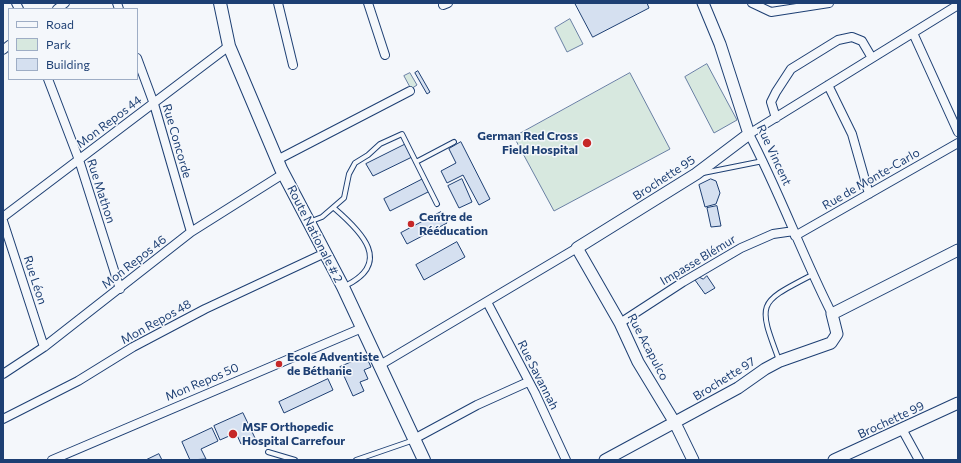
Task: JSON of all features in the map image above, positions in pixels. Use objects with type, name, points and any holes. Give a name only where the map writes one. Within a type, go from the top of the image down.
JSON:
[{"type":"main road","name":"Route Nationale # 2","points":[[220,3],[229,46],[283,174],[343,288],[422,458]]},
{"type":"street","points":[[278,3],[293,65]]},
{"type":"street","points":[[368,3],[385,55]]},
{"type":"street","name":"Rue Vincent","points":[[703,3],[720,44],[749,134],[763,161],[812,275],[832,314]]},
{"type":"street","points":[[752,3],[771,12],[827,3]]},
{"type":"street","name":"Brochette 95","points":[[380,365],[577,248],[696,174],[749,134],[958,6]]},
{"type":"street","points":[[913,33],[958,132]]},
{"type":"street","points":[[776,118],[772,102],[776,92],[791,69],[838,40],[852,37],[862,41],[872,58]]},
{"type":"street","name":"Mon Repos 44","points":[[3,217],[229,46]]},
{"type":"street","name":"Rue Concorde","points":[[138,61],[154,104],[191,232]]},
{"type":"street","name":"Rue Mathon","points":[[48,80],[79,160],[120,289]]},
{"type":"street","points":[[828,85],[852,134],[869,194]]},
{"type":"street","points":[[277,160],[410,91]]},
{"type":"street","name":"Rue de Monte-Carlo","points":[[795,233],[869,194],[958,143]]},
{"type":"street","name":"Mon Repos 46","points":[[3,374],[44,347],[191,232],[283,174]]},
{"type":"street","name":"Rue Léon","points":[[3,221],[44,347]]},
{"type":"street","name":"Impasse Blémur","points":[[620,323],[683,282],[730,254],[773,234],[795,233]]},
{"type":"street","name":"Rue Acapulco","points":[[577,248],[620,323],[638,362],[675,423],[693,460]]},
{"type":"street","points":[[832,314],[958,250]]},
{"type":"street","name":"Mon Repos 48","points":[[3,420],[78,381],[133,347],[205,309],[324,253]]},
{"type":"street","name":"Rue Savannah","points":[[487,302],[535,393],[566,460]]},
{"type":"street","name":"Brochette 97","points":[[605,460],[738,388],[765,369],[780,361],[831,343],[837,334],[832,314]]},
{"type":"street","name":"Mon Repos 50","points":[[52,460],[362,328]]},
{"type":"street","points":[[414,440],[477,405],[528,382]]},
{"type":"street","name":"Brochette 99","points":[[834,460],[958,403]]},
{"type":"street","points":[[902,429],[919,460]]},
{"type":"lane","points":[[309,222],[322,217],[334,208],[346,193],[349,174],[353,166],[380,144],[402,134],[437,204]]},
{"type":"lane","points":[[416,162],[454,142]]},
{"type":"lane","points":[[696,174],[763,161]]},
{"type":"lane","points":[[334,208],[361,234],[366,242],[370,259],[368,268],[359,280],[343,288]]},
{"type":"lane","points":[[780,361],[766,327],[765,319],[767,303],[777,293],[812,275]]},
{"type":"lane","points":[[356,460],[414,440]]},
{"type":"lane","points":[[268,452],[295,460]]},
{"type":"green space","points":[[570,19],[583,44],[567,52],[555,28]]},
{"type":"green space","points":[[707,64],[737,120],[714,133],[685,77]]},
{"type":"green space","points":[[410,73],[417,85],[411,89],[404,76]]},
{"type":"green space","points":[[630,73],[670,149],[554,211],[514,137]]},
{"type":"building","points":[[575,3],[647,3],[649,8],[593,37]]},
{"type":"building","points":[[418,71],[430,92],[427,94],[415,73]]},
{"type":"building","points":[[461,142],[490,199],[479,205],[463,175],[447,183],[441,171],[456,163],[449,149]]},
{"type":"building","points":[[406,144],[412,157],[373,176],[366,164]]},
{"type":"building","points":[[423,179],[430,191],[390,211],[384,199]]},
{"type":"building","points":[[462,179],[472,202],[459,208],[448,186]]},
{"type":"building","points":[[711,179],[716,181],[720,193],[716,204],[705,207],[699,185]]},
{"type":"building","points":[[717,206],[721,226],[711,227],[707,208]]},
{"type":"building","points":[[441,212],[447,223],[407,244],[401,233]]},
{"type":"building","points":[[457,242],[465,257],[424,280],[416,265]]},
{"type":"building","points":[[707,276],[715,288],[705,294],[695,280],[699,277],[703,279]]},
{"type":"building","points":[[366,356],[371,367],[364,370],[368,379],[360,382],[364,391],[353,396],[340,367]]},
{"type":"building","points":[[328,379],[333,390],[284,413],[279,402]]},
{"type":"building","points":[[243,413],[255,438],[241,444],[236,433],[220,440],[214,426]]},
{"type":"building","points":[[212,428],[218,441],[201,449],[206,459],[190,460],[182,442]]},
{"type":"building","points":[[159,454],[162,460],[146,460]]},
{"type":"place","name":"German Red Cross Field Hospital","points":[[587,143]]},
{"type":"place","name":"Centre de Rééducation","points":[[411,224]]},
{"type":"place","name":"Ecole Adventiste de Béthanie","points":[[279,364]]},
{"type":"place","name":"MSF Orthopedic Hospital Carrefour","points":[[233,434]]}]
